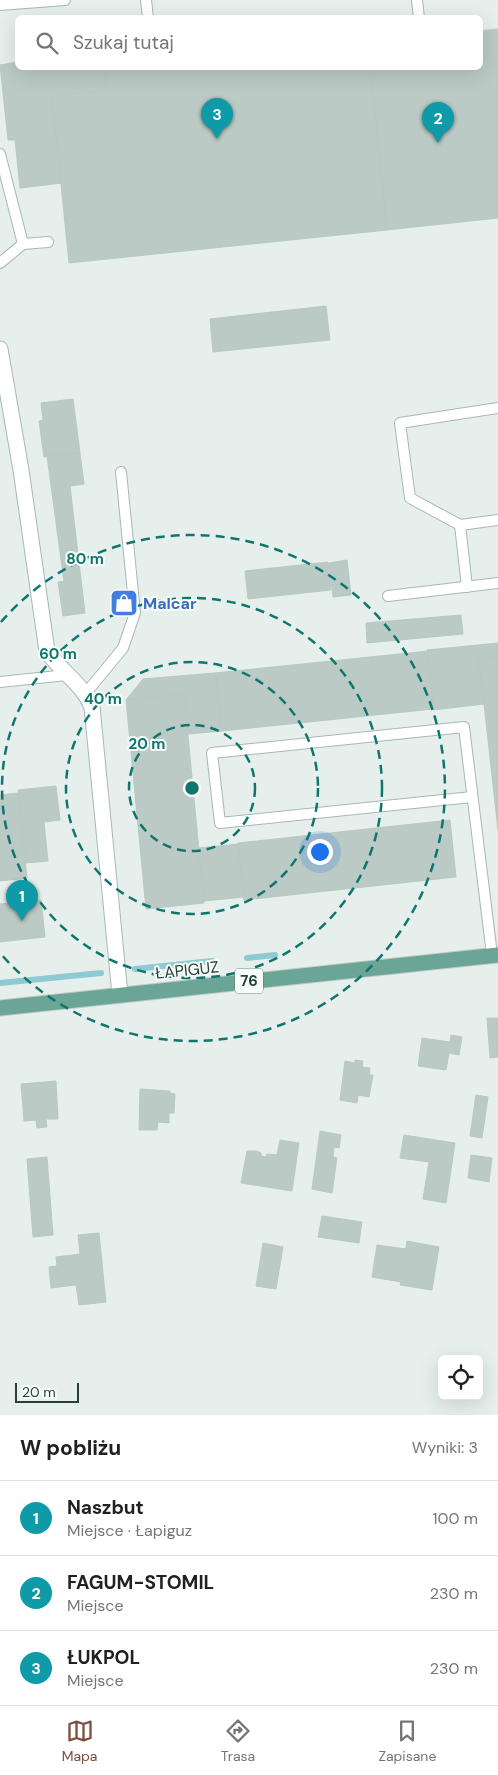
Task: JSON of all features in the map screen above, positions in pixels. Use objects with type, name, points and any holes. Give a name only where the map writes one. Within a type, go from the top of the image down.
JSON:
[{"type":"main road","name":"ŁAPIGUZ","points":[[0,1008],[495,955]]},
{"type":"street","points":[[0,350],[21,470],[43,632],[48,651],[57,666],[86,693],[92,708],[120,995]]},
{"type":"lane","points":[[0,5],[65,0]]},
{"type":"lane","points":[[146,0],[148,15]]},
{"type":"lane","points":[[417,0],[419,15]]},
{"type":"lane","points":[[0,154],[23,244]]},
{"type":"lane","points":[[0,263],[23,244],[48,242]]},
{"type":"lane","points":[[498,408],[400,423],[410,498],[460,525],[498,520]]},
{"type":"lane","points":[[86,693],[123,648],[135,613],[121,472]]},
{"type":"lane","points":[[460,525],[467,587]]},
{"type":"lane","points":[[388,596],[498,583]]},
{"type":"lane","points":[[0,682],[67,675]]},
{"type":"lane","points":[[472,797],[220,822],[212,752],[464,727],[472,797],[495,955]]},
{"type":"building","points":[[498,29],[498,218],[387,230],[370,70],[483,70],[483,31]]},
{"type":"building","points":[[15,62],[15,70],[105,70],[107,90],[52,96],[62,183],[20,188],[15,140],[8,140],[0,65]]},
{"type":"building","points":[[105,70],[370,70],[387,230],[69,263],[52,96],[107,90]]},
{"type":"building","points":[[326,306],[330,340],[213,352],[210,319]]},
{"type":"building","points":[[73,399],[80,453],[44,457],[39,421],[43,420],[41,403]]},
{"type":"building","points":[[80,453],[84,484],[70,486],[81,579],[64,582],[47,456]]},
{"type":"building","points":[[347,560],[351,595],[333,597],[329,563]]},
{"type":"building","points":[[328,562],[331,590],[248,599],[245,571]]},
{"type":"building","points":[[81,579],[85,613],[63,616],[58,582]]},
{"type":"building","points":[[461,615],[463,634],[367,643],[366,623]]},
{"type":"building","points":[[498,643],[498,657],[479,659],[484,704],[433,710],[427,650]]},
{"type":"building","points":[[428,651],[433,709],[222,731],[215,673]]},
{"type":"building","points":[[498,657],[498,830],[479,659]]},
{"type":"building","points":[[215,673],[222,731],[188,734],[184,694],[126,700],[143,679]]},
{"type":"building","points":[[184,694],[204,903],[146,909],[126,700]]},
{"type":"building","points":[[56,786],[60,820],[44,822],[48,861],[26,863],[18,790]]},
{"type":"building","points":[[18,793],[27,878],[0,881],[0,795]]},
{"type":"building","points":[[450,820],[456,877],[244,900],[238,843]]},
{"type":"building","points":[[238,844],[244,897],[204,901],[199,848]]},
{"type":"building","points":[[41,900],[45,937],[0,942],[0,904]]},
{"type":"building","points":[[487,1018],[498,1018],[498,1057],[490,1058]]},
{"type":"building","points":[[451,1035],[462,1037],[459,1055],[449,1053],[446,1070],[418,1066],[422,1038],[450,1042]]},
{"type":"building","points":[[355,1060],[363,1061],[362,1067],[370,1068],[369,1075],[373,1075],[369,1097],[358,1095],[357,1103],[340,1100],[345,1061],[355,1063]]},
{"type":"building","points":[[56,1081],[58,1119],[46,1119],[47,1127],[37,1128],[36,1120],[24,1121],[21,1084]]},
{"type":"building","points":[[140,1089],[170,1091],[170,1093],[175,1094],[174,1113],[169,1113],[169,1123],[158,1122],[157,1130],[139,1130]]},
{"type":"building","points":[[476,1095],[488,1097],[482,1138],[470,1136]]},
{"type":"building","points":[[320,1131],[341,1135],[339,1148],[334,1147],[333,1157],[337,1158],[332,1193],[312,1189]]},
{"type":"building","points":[[404,1135],[455,1143],[446,1203],[423,1199],[429,1162],[400,1158]]},
{"type":"building","points":[[280,1140],[299,1143],[292,1191],[241,1183],[247,1151],[257,1151],[261,1153],[261,1156],[266,1157],[267,1154],[277,1155]]},
{"type":"building","points":[[471,1155],[492,1158],[489,1182],[468,1178]]},
{"type":"building","points":[[47,1157],[53,1235],[33,1237],[27,1159]]},
{"type":"building","points":[[322,1216],[362,1222],[359,1243],[318,1237]]},
{"type":"building","points":[[99,1233],[106,1302],[79,1305],[76,1285],[51,1288],[49,1267],[57,1266],[56,1257],[80,1254],[78,1235]]},
{"type":"building","points":[[407,1241],[439,1247],[432,1290],[400,1285],[401,1282],[372,1277],[377,1245],[406,1249]]},
{"type":"building","points":[[263,1243],[283,1247],[276,1289],[256,1286]]},
{"type":"waterway","points":[[247,958],[275,955]]},
{"type":"waterway","points":[[135,969],[212,961]]},
{"type":"waterway","points":[[0,983],[101,973]]},
{"type":"place","name":"ŁUKPOL","points":[[217,139]]},
{"type":"place","name":"FAGUM-STOMIL","points":[[438,143]]},
{"type":"place","name":"Malcar","points":[[124,603]]},
{"type":"place","name":"Naszbut","points":[[22,921]]}]
